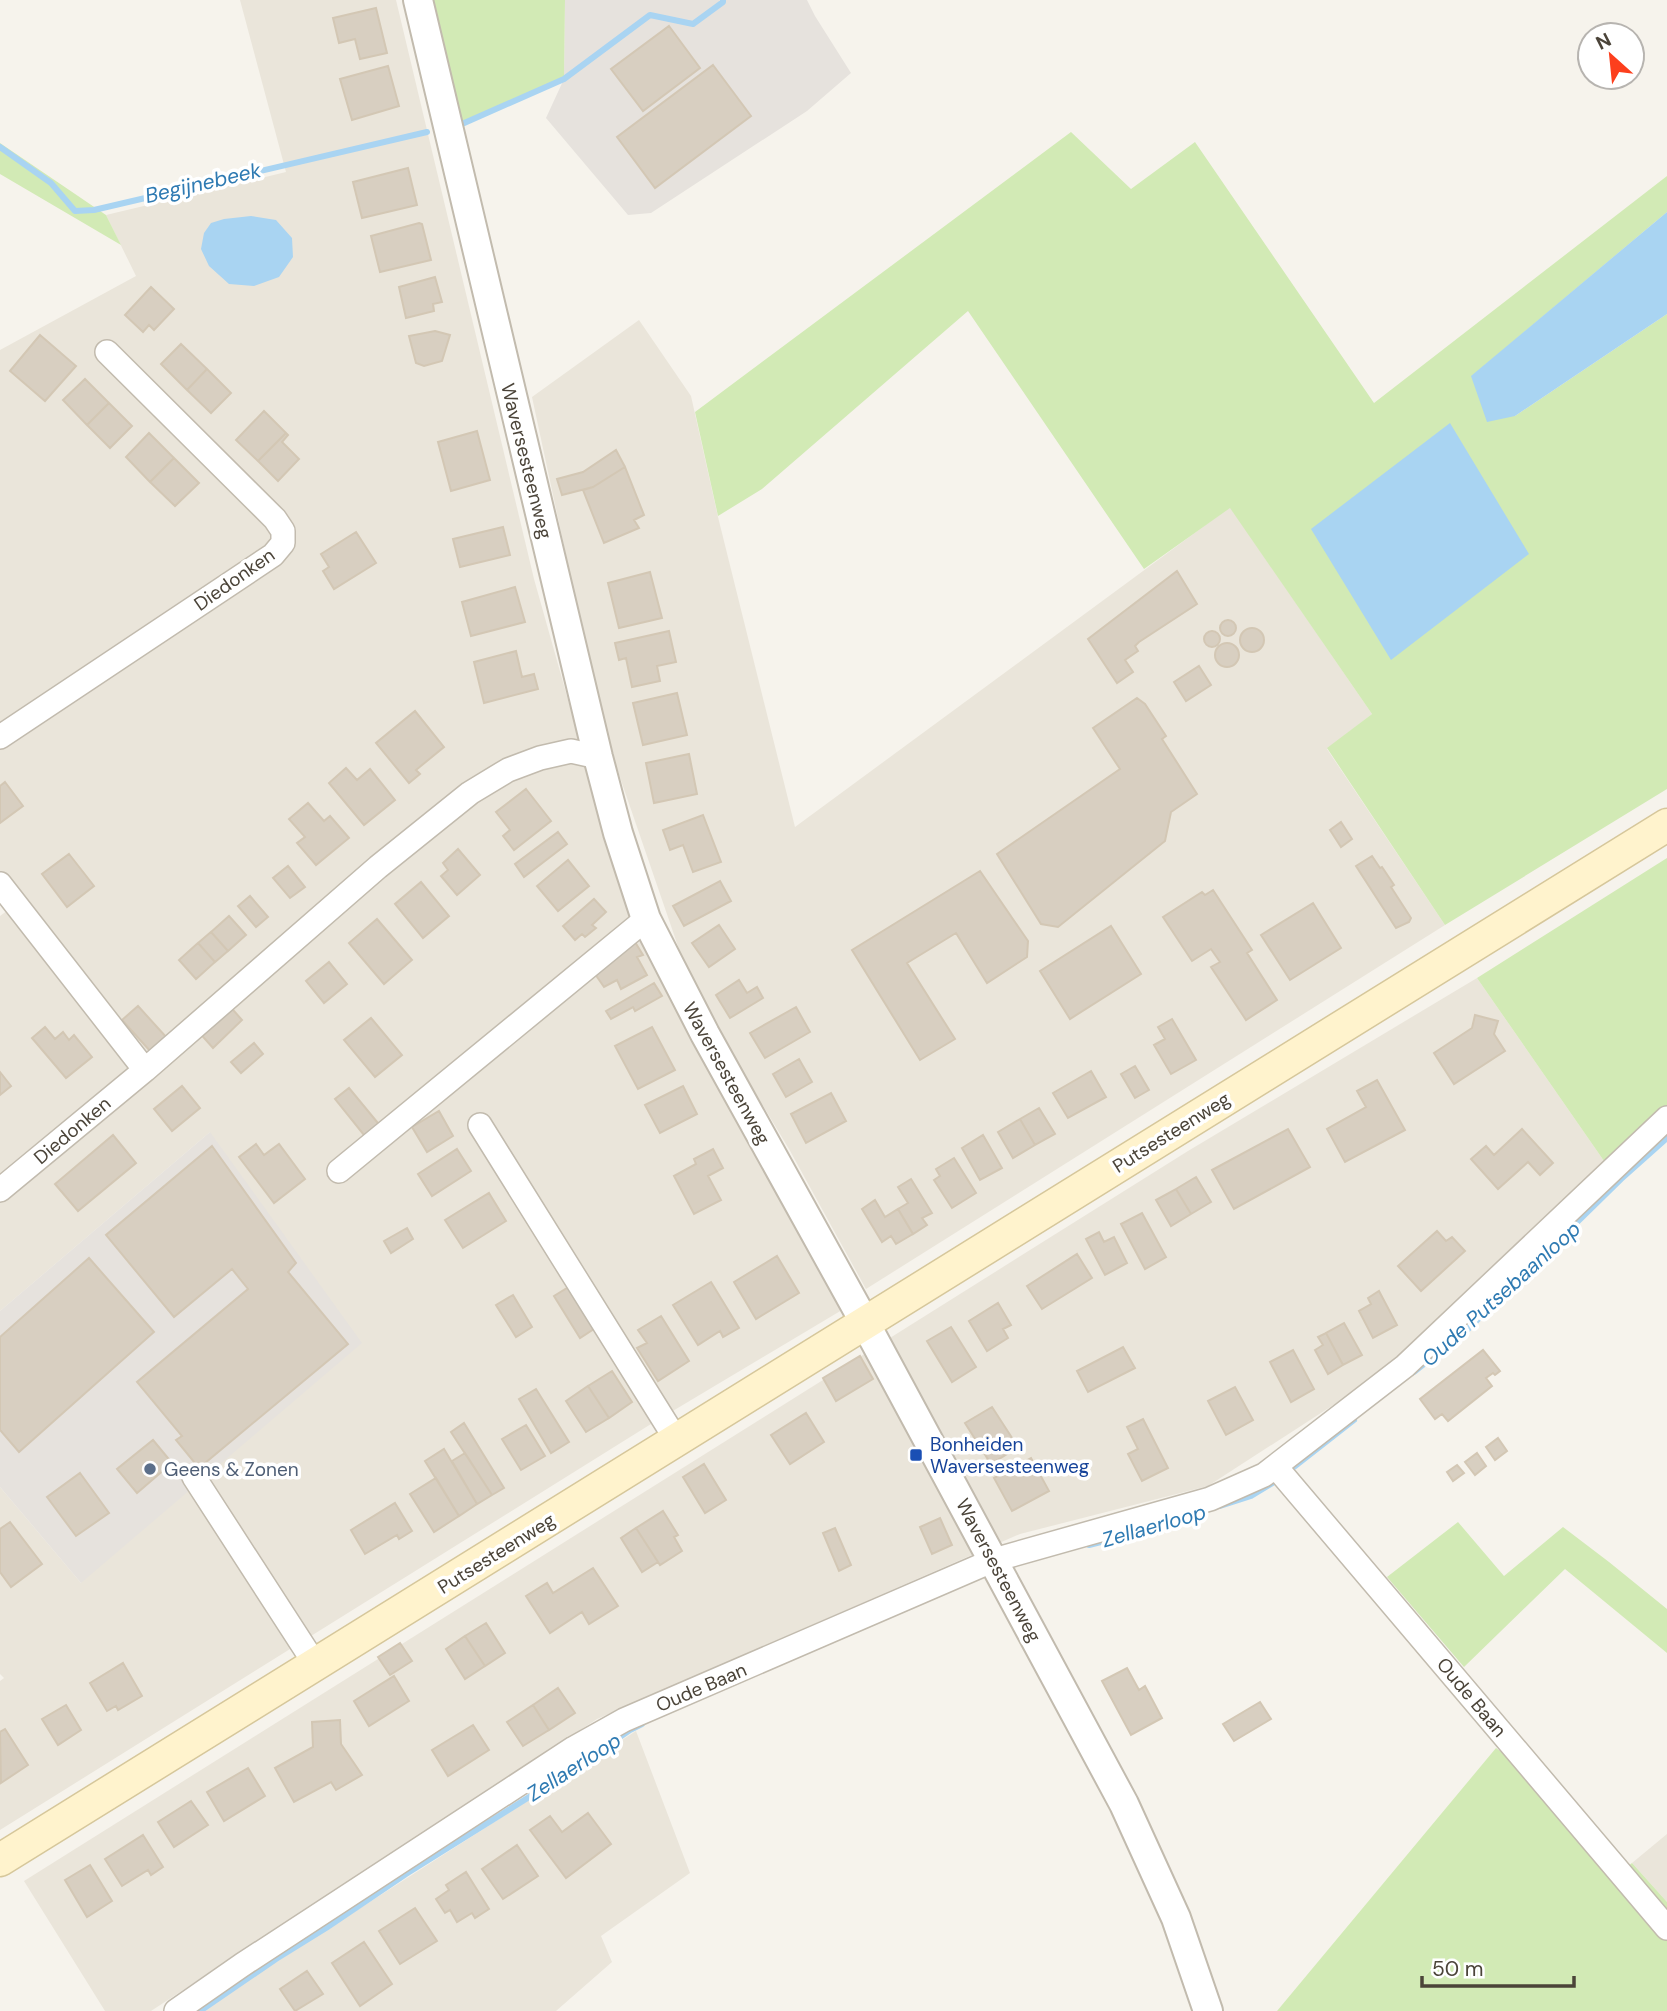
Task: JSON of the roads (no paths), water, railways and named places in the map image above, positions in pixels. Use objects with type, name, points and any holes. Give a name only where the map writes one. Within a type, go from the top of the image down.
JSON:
[{"type":"main road","name":"Putsesteenweg","points":[[0,1860],[1667,825]]},
{"type":"street","name":"Waversesteenweg","points":[[418,0],[598,757],[618,833],[646,919],[705,1034],[865,1322],[1124,1804],[1177,1918],[1208,2011]]},
{"type":"street","name":"Diedonken","points":[[0,737],[273,555],[283,543],[283,531],[275,519],[107,352]]},
{"type":"street","name":"Diedonken","points":[[0,1190],[145,1070],[379,867],[470,793],[508,770],[540,758],[571,751],[598,757]]},
{"type":"street","points":[[0,884],[145,1070]]},
{"type":"street","points":[[339,1171],[646,919]]},
{"type":"street","name":"Oude Baan","points":[[176,2011],[563,1755],[624,1720],[994,1560],[1210,1499],[1264,1475],[1405,1366],[1667,1118]]},
{"type":"street","points":[[480,1125],[677,1441]]},
{"type":"street","name":"Oude Baan","points":[[1276,1466],[1667,1928]]},
{"type":"street","points":[[194,1477],[315,1664]]},
{"type":"water","points":[[1667,212],[1667,314],[1515,416],[1487,422],[1471,376]]},
{"type":"water","points":[[251,216],[276,220],[292,238],[293,257],[279,277],[254,286],[229,284],[209,266],[201,249],[204,233],[211,223]]},
{"type":"water","points":[[1450,423],[1529,554],[1391,660],[1311,529]]},
{"type":"waterway","name":"Begijnebeek","points":[[462,124],[564,79],[650,15],[693,24],[723,0]]},
{"type":"waterway","name":"Begijnebeek","points":[[0,147],[51,183],[75,211],[94,210],[427,132]]},
{"type":"waterway","name":"Oude Putsebaanloop","points":[[1414,1372],[1466,1331],[1621,1179],[1667,1138]]},
{"type":"waterway","name":"Oude Putsebaanloop","points":[[1294,1467],[1354,1420]]},
{"type":"waterway","name":"Zellaerloop","points":[[1220,1506],[1251,1496],[1279,1479]]},
{"type":"waterway","name":"Zellaerloop","points":[[1089,1545],[1156,1528],[1200,1513]]},
{"type":"waterway","name":"Zellaerloop","points":[[200,2011],[406,1874],[642,1724]]},
{"type":"place","name":"Bonheiden Waversesteenweg","points":[[916,1455]]},
{"type":"place","name":"Geens & Zonen","points":[[150,1469]]}]
